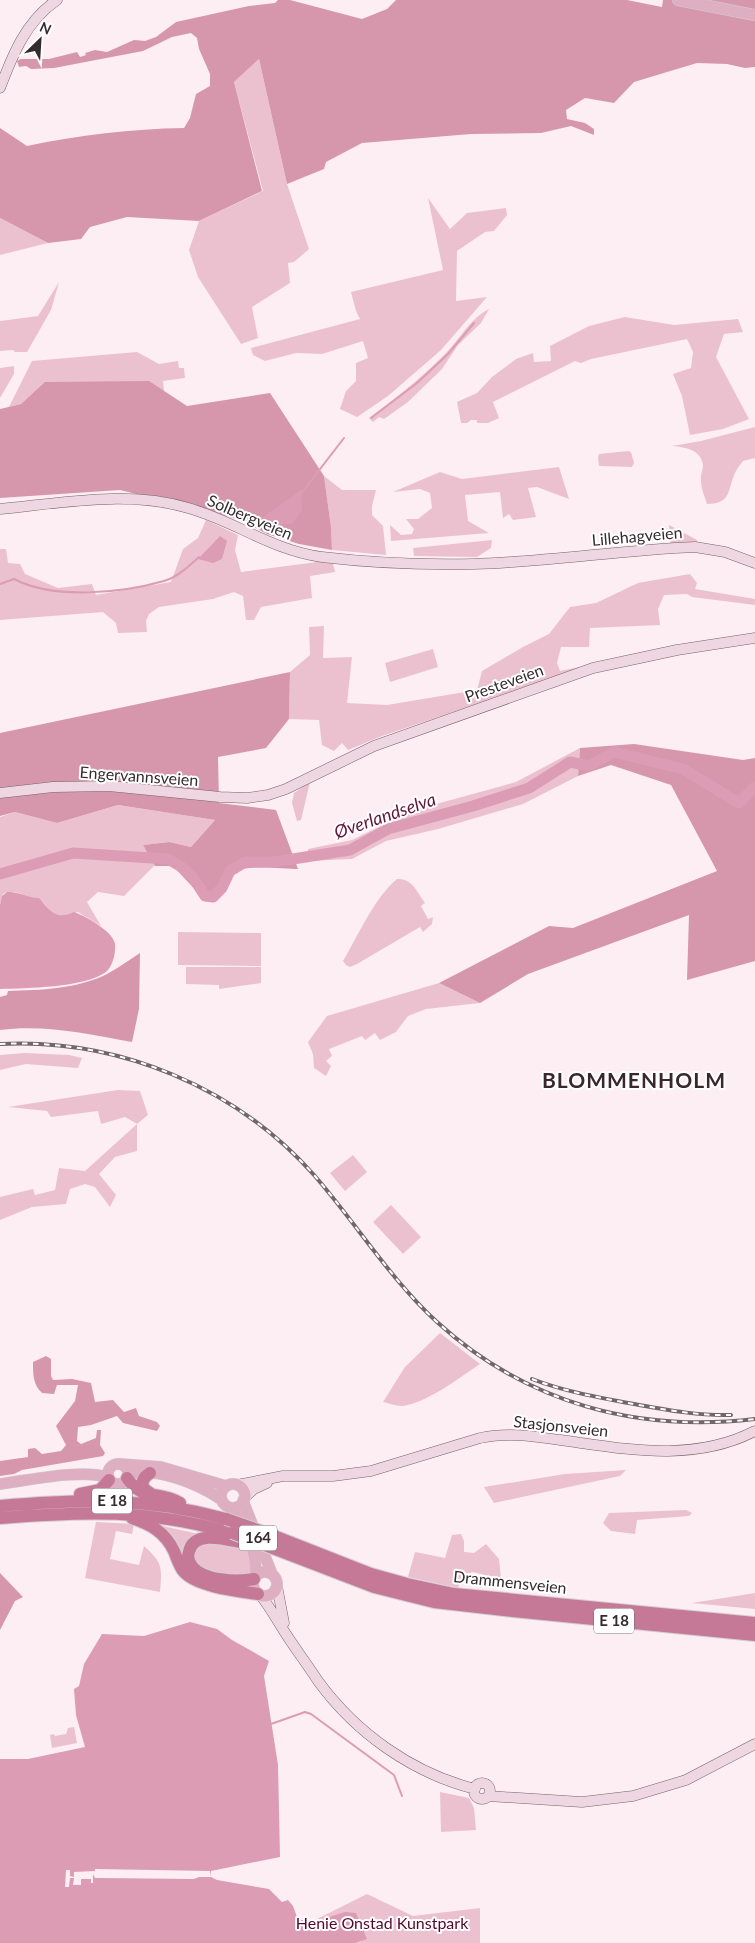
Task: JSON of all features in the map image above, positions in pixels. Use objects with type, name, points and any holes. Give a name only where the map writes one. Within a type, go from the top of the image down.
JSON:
[{"type":"highway","name":"E 18","points":[[150,1473],[145,1476],[142,1483],[144,1489],[151,1494]]},
{"type":"highway","name":"E 18","points":[[127,1477],[138,1491],[173,1499],[196,1512]]},
{"type":"highway","name":"E 18","points":[[27,1504],[43,1496],[95,1492],[104,1487],[109,1478]]},
{"type":"highway","name":"E 18","points":[[0,1506],[116,1501],[142,1503],[196,1512],[226,1509]]},
{"type":"highway","name":"Drammensveien","points":[[226,1509],[269,1534],[371,1574],[454,1594],[755,1623]]},
{"type":"highway","name":"E 18","points":[[0,1518],[66,1512],[116,1512],[170,1518],[236,1538]]},
{"type":"highway","name":"E 18","points":[[116,1512],[158,1530],[171,1546],[181,1568],[192,1578],[215,1586],[260,1595]]},
{"type":"highway","name":"E 18","points":[[236,1538],[199,1539],[190,1548],[189,1560],[193,1568],[207,1575],[236,1581],[255,1578]]},
{"type":"highway","name":"Drammensveien","points":[[236,1538],[374,1587],[434,1602],[505,1611],[755,1635]]},
{"type":"main road","points":[[0,88],[18,45],[33,22],[46,8],[57,0]]},
{"type":"main road","points":[[678,0],[755,15]]},
{"type":"main road","name":"Solbergveien","points":[[0,509],[81,501],[157,501],[199,511],[266,542],[292,551],[321,557],[424,564],[520,562]]},
{"type":"main road","name":"Lillehagveien","points":[[520,562],[695,547],[725,552],[755,563]]},
{"type":"main road","name":"Presteveien","points":[[276,794],[374,746],[593,668],[652,654],[755,638]]},
{"type":"main road","name":"Engervannsveien","points":[[0,793],[80,786],[136,788],[233,798],[276,794]]},
{"type":"main road","name":"Stasjonsveien","points":[[232,1485],[292,1476],[333,1476],[371,1472],[464,1443],[497,1435],[526,1435],[649,1451],[672,1452],[712,1446],[741,1438],[755,1431]]},
{"type":"main road","points":[[109,1478],[107,1472],[116,1465],[126,1468],[127,1477]]},
{"type":"main road","name":"164","points":[[63,1475],[84,1469],[116,1465],[161,1467],[232,1485],[243,1490],[244,1500],[272,1574],[276,1579],[277,1586]]},
{"type":"main road","name":"164","points":[[5,1483],[63,1475],[97,1474],[109,1478],[113,1483],[120,1484],[127,1477],[139,1472],[191,1484],[210,1492],[249,1537],[256,1559],[254,1587],[260,1595]]},
{"type":"main road","name":"Stasjonsveien","points":[[244,1500],[254,1489],[277,1478]]},
{"type":"main road","points":[[226,1509],[222,1492],[232,1485]]},
{"type":"main road","name":"164","points":[[226,1509],[237,1507],[244,1500]]},
{"type":"main road","name":"164","points":[[255,1578],[262,1573],[272,1574]]},
{"type":"main road","points":[[260,1595],[267,1596],[272,1594],[277,1586]]},
{"type":"main road","points":[[277,1586],[282,1615],[292,1640]]},
{"type":"main road","points":[[260,1595],[332,1699],[351,1719],[392,1752],[428,1773],[475,1789],[478,1785],[482,1784],[486,1785],[489,1792],[527,1798],[582,1802],[633,1796],[686,1780],[755,1744]]},
{"type":"green space","points":[[259,59],[287,184],[309,249],[294,262],[288,263],[290,283],[252,307],[258,338],[241,344],[198,277],[189,250],[199,221],[263,191],[234,82]]},
{"type":"green space","points":[[428,198],[450,229],[467,213],[506,208],[507,215],[494,231],[485,232],[457,251],[456,301],[487,297],[441,350],[388,396],[357,417],[340,409],[346,391],[356,381],[356,363],[368,358],[363,341],[322,354],[296,353],[265,361],[253,355],[251,348],[360,319],[351,292],[443,270]]},
{"type":"green space","points":[[0,218],[48,243],[0,255]]},
{"type":"green space","points":[[59,282],[51,310],[27,352],[0,351],[0,321],[38,316]]},
{"type":"green space","points":[[489,309],[481,323],[458,345],[442,369],[408,402],[384,419],[379,417],[373,422],[369,418],[425,373],[449,350],[476,318]]},
{"type":"green space","points":[[625,317],[674,325],[738,319],[743,332],[724,334],[716,357],[749,419],[723,429],[690,435],[682,396],[673,374],[691,368],[693,352],[687,339],[591,359],[581,363],[575,361],[493,402],[499,418],[488,423],[477,423],[477,420],[471,420],[467,423],[461,423],[457,402],[477,393],[492,377],[516,359],[533,353],[534,362],[551,361],[550,346],[589,326]]},
{"type":"green space","points":[[137,352],[159,364],[178,361],[179,368],[184,368],[185,378],[163,381],[164,391],[46,382],[21,404],[9,407],[32,361]]},
{"type":"green space","points":[[14,366],[14,374],[0,398],[0,368]]},
{"type":"green space","points":[[755,427],[755,458],[743,461],[733,477],[725,498],[715,503],[707,504],[701,484],[703,465],[699,455],[682,447],[672,446],[701,441]]},
{"type":"green space","points":[[631,452],[634,463],[632,467],[599,466],[599,454]]},
{"type":"green space","points":[[559,467],[569,499],[537,487],[528,488],[536,517],[513,520],[509,514],[503,518],[500,492],[465,495],[468,521],[489,533],[391,541],[390,525],[401,535],[412,534],[414,529],[406,519],[418,519],[432,508],[430,493],[420,489],[393,492],[440,472],[462,479]]},
{"type":"green space","points":[[324,476],[342,490],[376,490],[372,515],[383,526],[386,555],[332,550]]},
{"type":"green space","points":[[206,520],[238,535],[235,550],[241,572],[332,560],[335,572],[310,576],[312,598],[261,607],[254,620],[246,620],[243,596],[234,592],[213,599],[159,607],[149,614],[146,621],[147,632],[118,633],[116,623],[103,612],[0,620],[0,549],[6,549],[8,563],[20,564],[25,574],[58,588],[92,584],[96,595],[171,582],[183,549],[198,538]]},
{"type":"green space","points":[[669,525],[697,540],[697,543],[670,544]]},
{"type":"green space","points":[[492,540],[491,548],[477,557],[414,556],[413,548]]},
{"type":"green space","points":[[690,574],[697,583],[695,589],[755,599],[755,605],[692,597],[687,594],[664,595],[658,609],[660,625],[590,628],[589,647],[561,647],[557,663],[560,671],[580,667],[545,681],[382,736],[348,750],[342,743],[334,751],[322,745],[319,720],[289,719],[290,672],[310,655],[309,627],[324,626],[323,658],[352,657],[347,703],[387,705],[477,690],[482,671],[549,634],[570,607],[596,603],[638,583]]},
{"type":"green space","points":[[433,649],[438,667],[390,682],[385,663]]},
{"type":"green space","points":[[580,748],[578,776],[523,804],[438,829],[386,841],[352,859],[307,861],[308,849],[352,840],[411,811],[516,782]]},
{"type":"green space","points":[[310,782],[301,820],[297,821],[292,803],[294,793]]},
{"type":"green space","points":[[118,805],[215,820],[191,847],[168,842],[143,845],[155,865],[124,896],[98,892],[87,902],[101,926],[78,912],[64,916],[57,915],[51,912],[43,902],[15,892],[3,894],[0,905],[0,817],[15,812],[57,823]]},
{"type":"green space","points":[[397,879],[407,881],[414,886],[425,903],[421,906],[428,919],[433,917],[432,924],[423,932],[420,927],[357,964],[350,967],[346,965],[343,961],[367,918],[381,896]]},
{"type":"green space","points":[[178,932],[261,933],[261,966],[178,965]]},
{"type":"green space","points":[[186,967],[261,967],[261,983],[219,989],[219,985],[186,984]]},
{"type":"green space","points":[[439,983],[480,1003],[426,1009],[408,1016],[396,1032],[380,1040],[375,1033],[365,1040],[362,1036],[329,1049],[332,1056],[326,1061],[331,1066],[326,1076],[314,1068],[313,1054],[308,1042],[327,1016]]},
{"type":"green space","points":[[25,1053],[69,1055],[82,1058],[78,1068],[26,1064],[0,1070],[0,1055]]},
{"type":"green space","points":[[118,1090],[140,1091],[148,1115],[137,1124],[125,1117],[101,1124],[98,1111],[51,1117],[47,1111],[8,1107]]},
{"type":"green space","points":[[137,1124],[137,1151],[115,1157],[99,1174],[116,1195],[110,1207],[95,1187],[85,1184],[70,1189],[66,1204],[32,1207],[0,1220],[0,1197],[33,1189],[35,1195],[55,1190],[59,1168],[85,1171]]},
{"type":"green space","points":[[353,1155],[367,1172],[345,1191],[330,1173]]},
{"type":"green space","points":[[391,1205],[421,1237],[403,1254],[373,1222]]},
{"type":"green space","points":[[440,1333],[480,1364],[432,1395],[412,1404],[402,1406],[383,1402],[405,1367]]},
{"type":"green space","points":[[626,1470],[620,1476],[494,1503],[484,1487],[565,1474]]},
{"type":"green space","points":[[686,1510],[692,1513],[689,1516],[637,1520],[635,1534],[611,1531],[603,1523],[609,1513]]},
{"type":"green space","points":[[96,1522],[134,1524],[132,1534],[116,1531],[110,1559],[139,1565],[144,1546],[155,1557],[160,1566],[160,1592],[85,1578]]},
{"type":"green space","points":[[158,1525],[199,1534],[185,1562]]},
{"type":"green space","points":[[461,1534],[464,1541],[464,1552],[474,1553],[486,1544],[499,1559],[501,1579],[473,1572],[463,1575],[458,1588],[408,1577],[415,1552],[445,1558],[452,1535]]},
{"type":"green space","points":[[199,1542],[234,1544],[250,1549],[250,1573],[243,1578],[201,1569],[191,1555]]},
{"type":"green space","points":[[755,1593],[755,1609],[692,1603]]},
{"type":"green space","points":[[74,1727],[77,1743],[52,1748],[50,1735],[66,1734],[68,1728]]},
{"type":"green space","points":[[440,1792],[469,1798],[474,1808],[476,1830],[441,1832]]},
{"type":"green space","name":"Henie Onstad Kunstpark","points":[[367,1894],[413,1916],[480,1908],[480,1943],[358,1943],[362,1941],[320,1920],[315,1920]]},
{"type":"shaded area","points":[[278,0],[290,0],[362,19],[387,9],[396,0],[627,0],[662,7],[663,0],[755,0],[755,67],[745,68],[727,64],[697,63],[634,82],[614,103],[585,98],[566,110],[567,119],[585,123],[594,129],[594,135],[571,126],[541,133],[471,134],[362,143],[326,162],[324,169],[287,184],[259,59],[234,82],[262,191],[199,221],[127,217],[90,227],[81,239],[48,243],[0,218],[0,128],[27,146],[105,133],[184,128],[190,118],[196,94],[210,86],[210,74],[199,49],[197,38],[191,33],[172,37],[143,51],[54,68],[31,69],[26,66],[19,67],[17,61],[21,59],[49,59],[77,52],[80,57],[86,55],[85,53],[95,50],[107,52],[134,40],[145,41],[156,37],[176,22],[249,6],[275,3]]},
{"type":"shaded area","points":[[149,381],[187,406],[270,393],[324,476],[332,550],[299,544],[267,534],[241,520],[120,490],[0,498],[0,409],[21,404],[45,382]]},
{"type":"shaded area","points":[[301,490],[302,510],[292,524],[278,524],[263,517]]},
{"type":"shaded area","points":[[220,536],[227,541],[222,559],[213,563],[198,559]]},
{"type":"shaded area","points":[[290,672],[289,719],[266,748],[218,757],[219,803],[276,810],[298,869],[248,868],[241,870],[233,875],[214,899],[202,897],[173,866],[155,866],[143,845],[169,842],[191,847],[215,820],[118,805],[57,823],[15,812],[0,816],[0,733]]},
{"type":"shaded area","points":[[634,744],[743,760],[755,758],[755,961],[687,980],[689,915],[528,974],[480,1003],[439,983],[549,926],[573,928],[717,871],[671,785],[611,765],[578,776],[580,748]]},
{"type":"shaded area","points":[[7,892],[39,898],[57,915],[74,912],[104,929],[115,944],[114,959],[106,972],[84,981],[69,984],[0,989],[0,905],[2,896]]},
{"type":"shaded area","points":[[140,953],[139,1009],[132,1042],[50,1029],[17,1028],[0,1030],[0,997],[7,995],[8,991],[46,989],[84,983],[107,974]]},
{"type":"shaded area","points":[[46,1356],[51,1359],[51,1376],[53,1380],[72,1379],[91,1383],[95,1402],[113,1400],[124,1412],[136,1408],[139,1416],[157,1422],[160,1426],[157,1431],[123,1423],[117,1416],[91,1425],[78,1427],[77,1441],[81,1444],[96,1438],[97,1430],[101,1430],[100,1445],[105,1453],[103,1456],[22,1470],[14,1474],[0,1476],[0,1461],[28,1457],[28,1449],[35,1448],[42,1454],[61,1451],[66,1445],[56,1426],[75,1401],[78,1385],[57,1385],[54,1394],[42,1393],[35,1383],[33,1362]]},
{"type":"shaded area","points":[[0,1573],[23,1597],[15,1601],[0,1630]]},
{"type":"shaded area","points":[[190,1622],[217,1629],[232,1640],[269,1661],[264,1676],[278,1765],[280,1857],[211,1871],[211,1877],[217,1880],[269,1889],[282,1902],[288,1900],[293,1906],[298,1920],[320,1920],[345,1912],[356,1913],[367,1939],[356,1943],[0,1943],[0,1759],[28,1759],[85,1747],[76,1715],[74,1689],[79,1686],[84,1664],[102,1634],[144,1636]]},
{"type":"pier","points":[[95,1869],[210,1871],[211,1877],[194,1879],[95,1878],[93,1874],[93,1883],[91,1883],[91,1879],[81,1879],[81,1885],[73,1885],[74,1878],[70,1878],[69,1887],[65,1887],[66,1870],[70,1870],[70,1876],[74,1877],[74,1872],[95,1871]]},
{"type":"waterway","points":[[371,418],[417,383],[448,354],[474,323]]},
{"type":"waterway","points":[[300,495],[344,438]]},
{"type":"waterway","points":[[0,584],[14,579],[30,586],[68,592],[128,589],[174,577],[199,557]]},
{"type":"waterway","name":"Øverlandselva","points":[[0,874],[73,853],[168,859],[192,876],[205,896],[213,897],[222,888],[230,871],[245,862],[274,862],[350,850],[388,829],[473,806],[529,788],[570,762],[589,766],[614,752],[683,769],[739,803],[755,787]]},
{"type":"waterway","points":[[271,1724],[305,1712],[311,1714],[394,1775],[402,1796]]},
{"type":"railway","points":[[0,1044],[44,1044],[88,1050],[131,1060],[172,1074],[211,1093],[249,1117],[283,1144],[314,1175],[404,1288],[437,1322],[471,1350],[508,1373],[546,1392],[585,1406],[626,1416],[668,1421],[711,1422],[755,1419]]},
{"type":"railway","points":[[532,1379],[592,1396],[666,1410],[731,1415]]},
{"type":"district","name":"BLOMMENHOLM","points":[[634,1081]]}]
